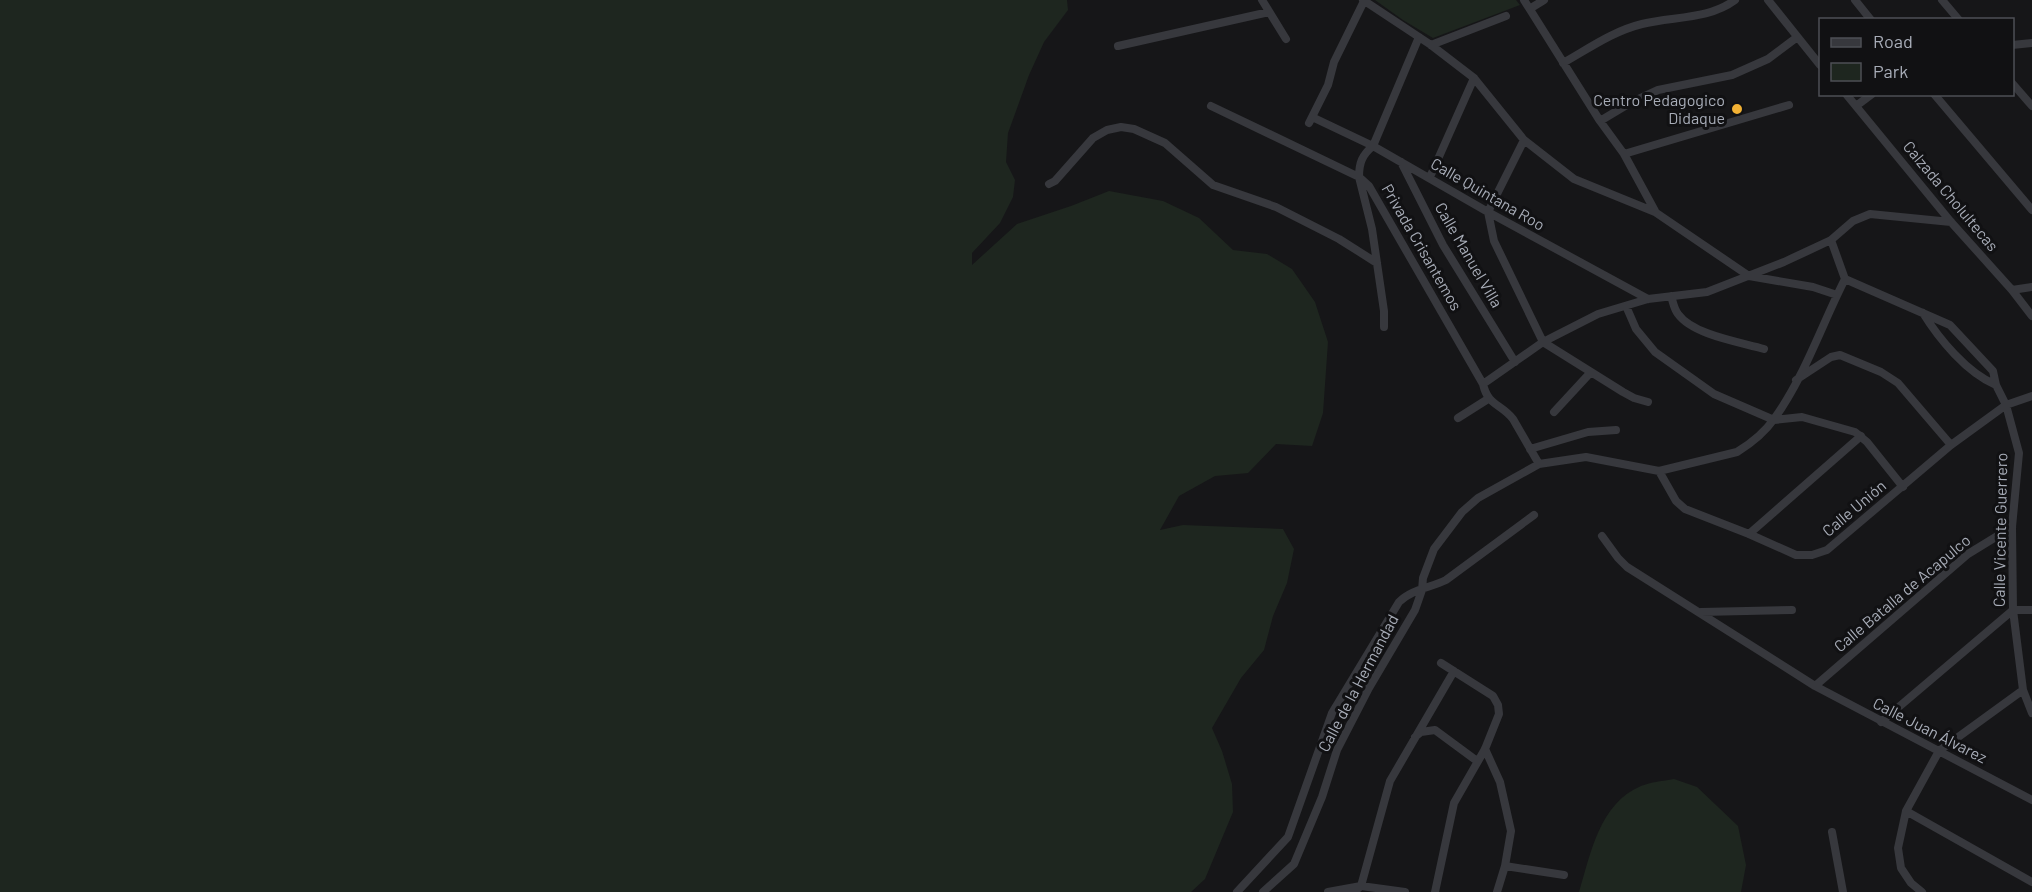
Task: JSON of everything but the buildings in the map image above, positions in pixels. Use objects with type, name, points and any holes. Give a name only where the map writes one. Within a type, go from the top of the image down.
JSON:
[{"type":"street","points":[[1262,0],[1286,39]]},
{"type":"street","points":[[1363,0],[1431,45],[1474,78],[1524,140],[1574,179],[1655,212],[1749,276],[1813,287],[1837,295]]},
{"type":"street","name":"Calle Quintana Roo","points":[[1363,0],[1334,62],[1328,85],[1311,120],[1373,146],[1648,299]]},
{"type":"street","points":[[1524,0],[1600,121],[1624,154],[1655,212]]},
{"type":"street","points":[[1531,8],[1544,0]]},
{"type":"street","points":[[1563,63],[1624,30],[1659,21],[1701,15],[1723,8],[1735,0]]},
{"type":"street","points":[[1768,0],[1796,38],[1819,63]]},
{"type":"street","points":[[1855,0],[1869,18]]},
{"type":"street","points":[[1942,0],[1957,18]]},
{"type":"street","points":[[1118,46],[1269,12]]},
{"type":"street","points":[[1431,45],[1506,16]]},
{"type":"street","points":[[1384,327],[1384,311],[1372,229],[1359,177],[1360,160],[1373,146],[1419,37]]},
{"type":"street","points":[[1600,121],[1658,90],[1732,75],[1768,59],[1796,38]]},
{"type":"street","points":[[2014,45],[2032,43]]},
{"type":"street","points":[[1430,177],[1474,78]]},
{"type":"street","points":[[2014,84],[2032,106]]},
{"type":"street","name":"Calzada Cholultecas","points":[[1848,96],[2032,316]]},
{"type":"street","points":[[1856,106],[1869,96]]},
{"type":"street","points":[[1936,96],[2032,210]]},
{"type":"street","points":[[1624,154],[1789,105]]},
{"type":"street","name":"Privada Crisantemos","points":[[1211,106],[1359,177],[1374,192],[1483,384]]},
{"type":"street","points":[[1049,184],[1093,138],[1114,128],[1134,129],[1166,143],[1213,185],[1276,207],[1339,239],[1377,263]]},
{"type":"street","points":[[1524,140],[1488,212],[1494,241],[1543,342],[1634,398],[1648,402]]},
{"type":"street","name":"Calle Manuel Villa","points":[[1400,162],[1443,245],[1515,362]]},
{"type":"street","points":[[1831,240],[1845,279],[1796,381],[1774,420],[1737,452],[1659,471],[1586,457],[1539,464],[1513,418],[1488,399],[1483,384],[1543,342],[1598,314],[1648,299],[1707,292],[1831,240],[1853,221],[1870,214],[1951,222]]},
{"type":"street","name":"Calle Vicente Guerrero","points":[[1845,279],[1950,325],[1993,371],[1996,385],[2006,405],[2019,453],[2012,527],[2013,610],[2023,690],[2032,713]]},
{"type":"street","points":[[2012,290],[2032,287]]},
{"type":"street","points":[[1671,296],[1677,313],[1699,330],[1764,349]]},
{"type":"street","points":[[1626,306],[1636,329],[1655,352],[1714,394],[1774,420],[1802,417],[1855,432],[1862,436],[1903,487]]},
{"type":"street","points":[[1923,313],[1936,334],[1982,380],[1996,385]]},
{"type":"street","points":[[1796,381],[1831,357],[1840,355],[1881,372],[1898,383],[1951,445]]},
{"type":"street","points":[[1554,412],[1591,372]]},
{"type":"street","name":"Calle Unión","points":[[1659,471],[1680,506],[1796,555],[1812,555],[1827,550],[1951,445],[2006,405],[2032,396]]},
{"type":"street","points":[[1458,418],[1488,399]]},
{"type":"street","points":[[1530,449],[1588,432],[1616,430]]},
{"type":"street","points":[[1749,534],[1862,436]]},
{"type":"street","name":"Calle de la Hermandad","points":[[1263,892],[1294,864],[1323,797],[1337,750],[1369,688],[1415,610],[1422,590],[1423,578],[1434,549],[1462,512],[1478,498],[1539,464]]},
{"type":"street","points":[[1237,892],[1288,837],[1332,713],[1399,602],[1406,595],[1446,580],[1534,515]]},
{"type":"street","name":"Calle Batalla de Acapulco","points":[[1815,686],[1968,554],[2012,527]]},
{"type":"street","name":"Calle Juan Álvarez","points":[[1602,536],[1621,562],[1815,686],[2032,800]]},
{"type":"street","points":[[1701,612],[1792,610]]},
{"type":"street","points":[[1881,722],[2013,610],[2032,610]]},
{"type":"street","points":[[1435,892],[1454,802],[1485,749],[1500,714],[1493,696],[1441,663]]},
{"type":"street","points":[[1357,889],[1390,781],[1454,671]]},
{"type":"street","points":[[1352,680],[1369,688]]},
{"type":"street","points":[[1922,892],[1911,883],[1901,868],[1898,848],[1906,811],[1939,752],[2023,690]]},
{"type":"street","points":[[1414,737],[1421,732],[1435,730],[1477,761]]},
{"type":"street","points":[[1485,749],[1500,782],[1511,831],[1505,866],[1497,892]]},
{"type":"street","points":[[1906,811],[2032,882]]},
{"type":"street","points":[[1832,832],[1843,892]]},
{"type":"street","points":[[1505,866],[1564,875]]},
{"type":"street","points":[[1328,892],[1357,889],[1405,892]]},
{"type":"green space","points":[[0,0],[1067,0],[1068,10],[1044,42],[1029,75],[1008,133],[1006,162],[1015,180],[1013,197],[1000,223],[972,253],[972,265],[1017,224],[1109,191],[1163,201],[1199,218],[1233,250],[1267,254],[1292,269],[1315,302],[1328,342],[1323,413],[1312,446],[1276,444],[1248,473],[1215,476],[1179,496],[1160,530],[1183,525],[1283,529],[1294,549],[1287,583],[1273,616],[1264,650],[1241,678],[1212,728],[1232,784],[1233,812],[1205,879],[1191,892],[0,892]]},
{"type":"green space","points":[[1375,0],[1516,0],[1520,5],[1433,38]]},
{"type":"green space","points":[[1674,779],[1697,787],[1738,826],[1746,865],[1741,892],[1579,892],[1599,831],[1615,805],[1627,794],[1641,786]]},
{"type":"place","name":"Centro Pedagogico Didaque","points":[[1737,109]]}]
